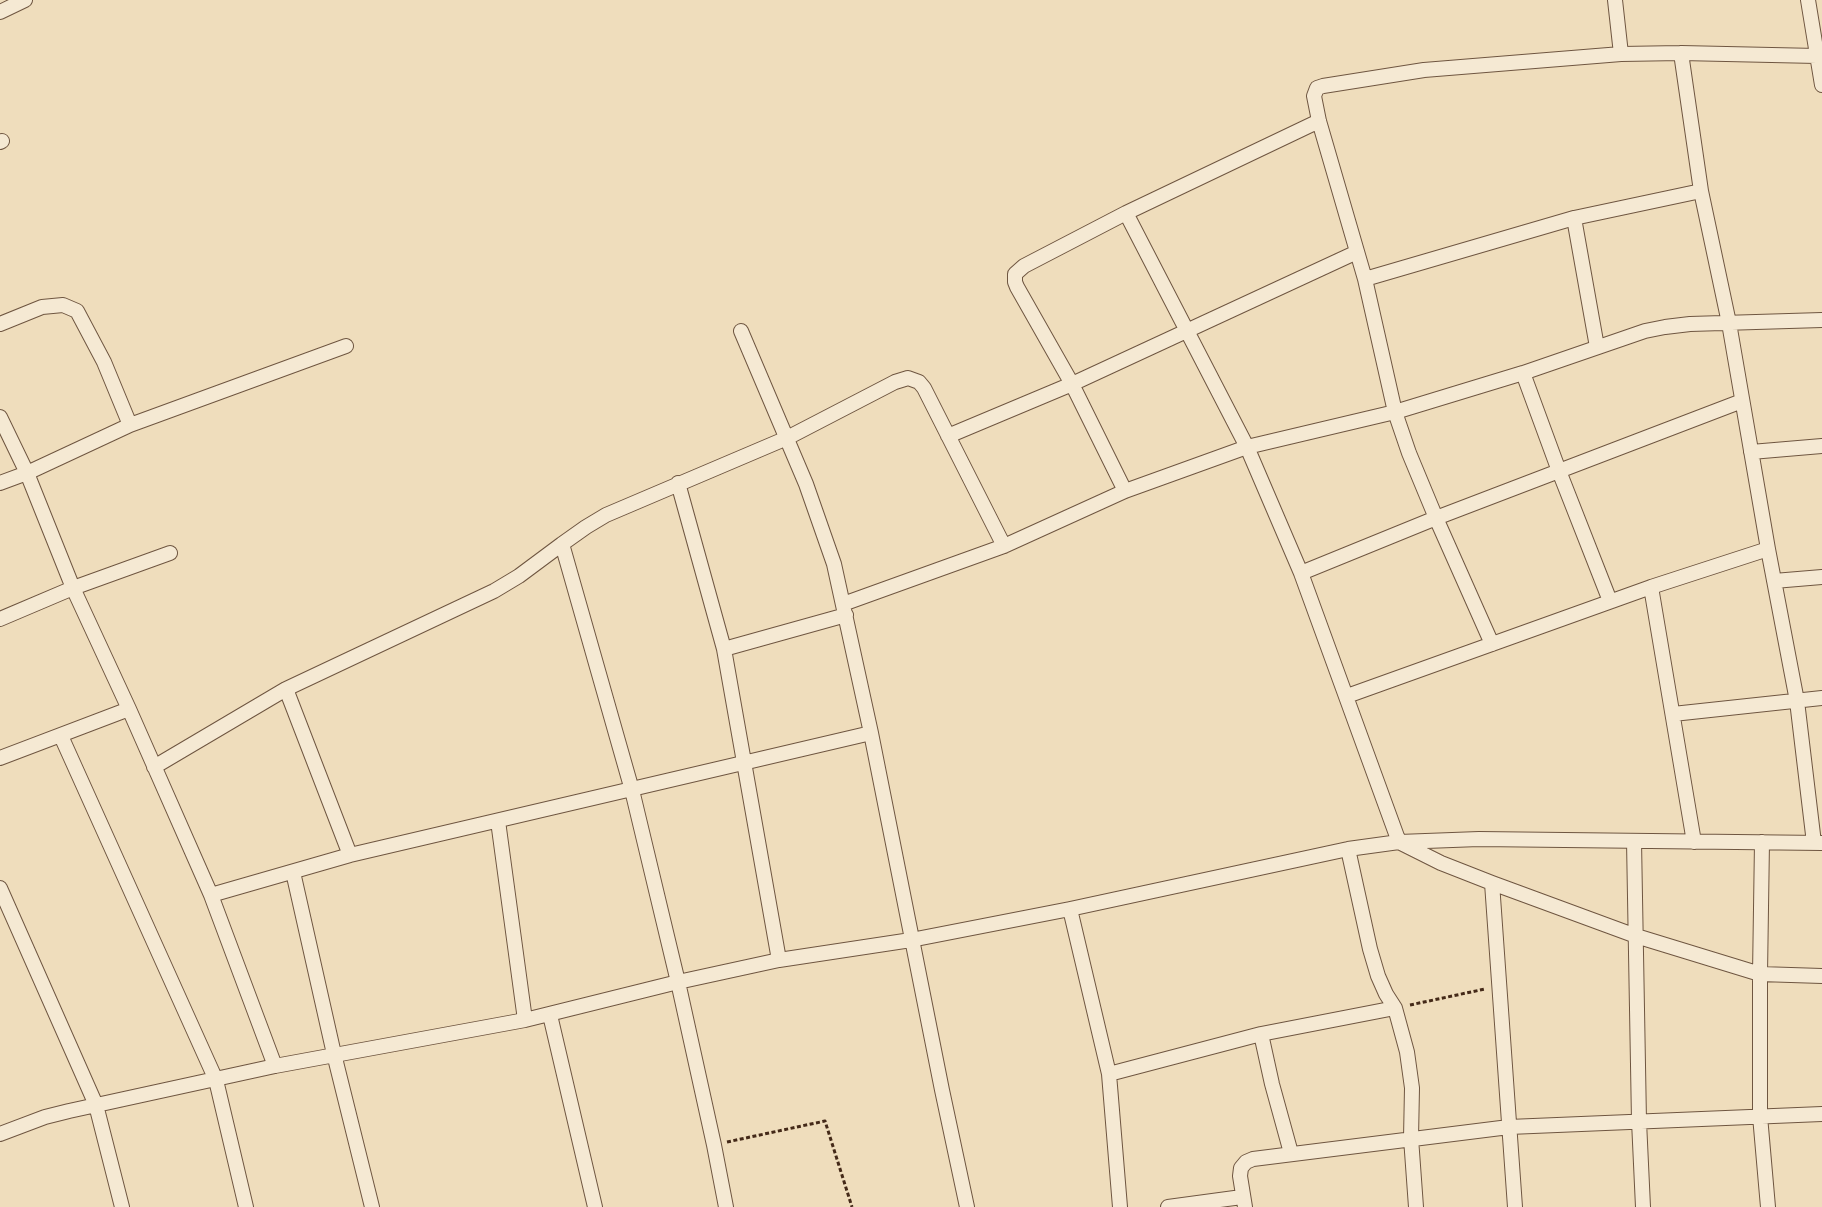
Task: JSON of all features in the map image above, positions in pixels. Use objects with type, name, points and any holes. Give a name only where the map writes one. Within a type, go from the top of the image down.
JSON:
[{"type":"street","points":[[0,12],[25,0]]},
{"type":"street","points":[[1615,0],[1621,54]]},
{"type":"street","points":[[1808,0],[1817,28],[1817,56],[1822,85]]},
{"type":"street","points":[[0,1134],[45,1117],[275,1066],[550,1015],[678,982],[779,960],[911,940],[1070,909],[1348,849],[1399,842],[1480,839],[1818,843],[1797,701],[1728,322],[1701,191],[1681,53]]},
{"type":"street","points":[[1492,644],[1436,518],[1395,412],[1365,279],[1319,121],[1314,92],[1317,88],[1323,86],[1424,70],[1621,54],[1681,53],[1817,56]]},
{"type":"street","points":[[1125,490],[1072,384],[1017,287],[1015,274],[1024,266],[1126,213],[1319,121]]},
{"type":"street","points":[[1365,279],[1574,218],[1701,191]]},
{"type":"street","points":[[1126,213],[1247,447],[1301,572],[1399,842],[1441,863],[1636,936],[1760,974],[1822,976]]},
{"type":"street","points":[[1574,218],[1597,347]]},
{"type":"street","points":[[948,436],[1072,384],[1357,252]]},
{"type":"street","points":[[0,324],[42,307],[63,305],[77,311],[104,362],[130,425]]},
{"type":"street","points":[[724,649],[845,609],[1004,546],[1125,490],[1247,447],[1395,412],[1645,331],[1690,324],[1822,320]]},
{"type":"street","points":[[741,331],[787,438],[820,522],[834,564],[871,734],[911,940],[962,1191],[967,1207]]},
{"type":"street","points":[[0,483],[27,473],[130,425],[346,346]]},
{"type":"street","points":[[1523,372],[1559,471],[1610,601]]},
{"type":"street","points":[[154,767],[286,690],[494,591],[519,576],[586,527],[606,515],[787,438],[895,382],[908,378],[919,382],[924,388],[1004,546]]},
{"type":"street","points":[[1301,572],[1436,518],[1742,401]]},
{"type":"street","points":[[0,417],[27,473],[73,588],[211,894],[275,1066]]},
{"type":"street","points":[[1751,452],[1822,446]]},
{"type":"street","points":[[678,483],[724,649],[779,960]]},
{"type":"street","points":[[562,544],[632,790],[678,982],[726,1207]]},
{"type":"street","points":[[1347,696],[1610,601],[1768,549]]},
{"type":"street","points":[[0,619],[73,588],[170,553]]},
{"type":"street","points":[[1774,581],[1822,577]]},
{"type":"street","points":[[1651,587],[1694,842]]},
{"type":"street","points":[[286,690],[350,855]]},
{"type":"street","points":[[1673,714],[1822,698]]},
{"type":"street","points":[[0,758],[129,709]]},
{"type":"street","points":[[211,894],[350,855],[871,734]]},
{"type":"street","points":[[61,736],[216,1080],[246,1207]]},
{"type":"street","points":[[498,822],[525,1020]]},
{"type":"street","points":[[1634,840],[1639,1121],[1643,1207]]},
{"type":"street","points":[[1762,842],[1760,1116],[1768,1207]]},
{"type":"street","points":[[1348,849],[1370,949],[1378,976],[1386,994],[1396,1008],[1407,1052],[1412,1102],[1410,1138],[1416,1207]]},
{"type":"street","points":[[293,872],[334,1054],[372,1207]]},
{"type":"street","points":[[1492,883],[1515,1207]]},
{"type":"street","points":[[0,888],[96,1105],[122,1207]]},
{"type":"street","points":[[1070,909],[1109,1074],[1120,1207]]},
{"type":"street","points":[[1109,1074],[1261,1034],[1396,1008]]},
{"type":"street","points":[[550,1015],[595,1207]]},
{"type":"street","points":[[1261,1034],[1272,1084],[1291,1153]]},
{"type":"street","points":[[1168,1207],[1243,1202],[1240,1176],[1241,1168],[1246,1162],[1253,1159],[1291,1153],[1509,1126],[1822,1114]]},
{"type":"path","points":[[1396,1008],[1500,985]]},
{"type":"path","points":[[714,1145],[825,1121],[852,1207]]}]
